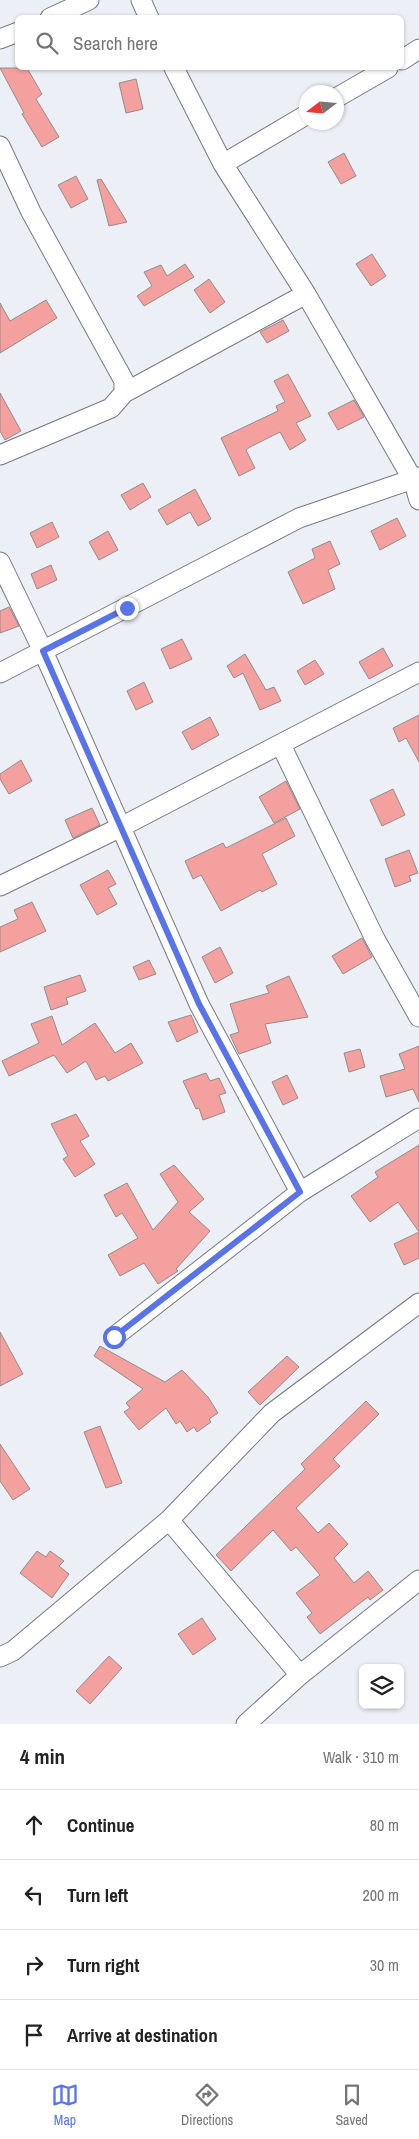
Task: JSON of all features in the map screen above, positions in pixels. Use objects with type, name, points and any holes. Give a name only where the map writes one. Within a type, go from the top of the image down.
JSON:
[{"type":"street","points":[[56,15],[89,0]]},
{"type":"street","points":[[141,0],[148,15]]},
{"type":"street","points":[[0,39],[15,33]]},
{"type":"street","points":[[175,70],[223,164],[306,294],[416,479],[419,500]]},
{"type":"street","points":[[344,93],[385,70]]},
{"type":"street","points":[[223,164],[299,119]]},
{"type":"street","points":[[0,146],[31,212],[124,381],[124,393]]},
{"type":"street","points":[[0,455],[111,408],[124,393],[306,294]]},
{"type":"street","points":[[0,673],[298,518],[416,479]]},
{"type":"street","points":[[0,562],[43,651],[199,1004],[300,1192]]},
{"type":"street","points":[[0,886],[121,828],[419,672]]},
{"type":"street","points":[[281,745],[375,939],[419,1017]]},
{"type":"street","points":[[114,1337],[300,1192],[419,1118]]},
{"type":"street","points":[[0,1657],[13,1651],[169,1520],[272,1413],[419,1304]]},
{"type":"street","points":[[169,1520],[300,1675]]},
{"type":"street","points":[[246,1724],[300,1675],[419,1580]]},
{"type":"building","points":[[0,68],[28,70],[42,94],[36,99],[59,137],[42,147],[22,114],[24,113]]},
{"type":"building","points":[[136,79],[143,109],[126,113],[119,83]]},
{"type":"building","points":[[344,153],[356,176],[341,184],[328,162]]},
{"type":"building","points":[[76,176],[88,199],[71,208],[58,185]]},
{"type":"building","points":[[101,179],[127,222],[109,226],[97,180]]},
{"type":"building","points":[[372,254],[386,276],[371,286],[356,264]]},
{"type":"building","points":[[185,264],[194,277],[144,306],[137,296],[152,286],[144,272],[161,265],[167,276]]},
{"type":"building","points":[[209,279],[225,302],[210,313],[194,290]]},
{"type":"building","points":[[46,300],[57,318],[0,353],[0,303],[10,321]]},
{"type":"building","points":[[283,320],[289,331],[267,343],[260,332]]},
{"type":"building","points":[[288,374],[311,416],[296,423],[306,440],[290,450],[280,432],[250,447],[246,450],[255,468],[239,476],[221,438],[278,411],[276,406],[285,402],[274,381]]},
{"type":"building","points":[[0,393],[21,431],[5,440],[0,431]]},
{"type":"building","points":[[354,400],[364,417],[338,430],[328,413]]},
{"type":"building","points":[[143,483],[151,497],[130,510],[121,495]]},
{"type":"building","points":[[195,489],[211,519],[198,526],[190,512],[167,525],[158,510]]},
{"type":"building","points":[[397,518],[406,536],[380,550],[371,531]]},
{"type":"building","points":[[52,522],[59,537],[37,548],[30,533]]},
{"type":"building","points":[[108,531],[118,550],[99,560],[89,542]]},
{"type":"building","points":[[330,541],[340,564],[328,570],[335,589],[303,604],[288,572],[315,558],[312,549]]},
{"type":"building","points":[[51,565],[57,580],[37,589],[31,574]]},
{"type":"building","points":[[9,607],[19,626],[0,633],[0,611]]},
{"type":"building","points":[[182,639],[192,659],[170,669],[161,649]]},
{"type":"building","points":[[383,648],[393,666],[369,679],[359,662]]},
{"type":"building","points":[[245,654],[266,690],[274,687],[281,701],[260,710],[243,673],[234,678],[227,666]]},
{"type":"building","points":[[315,660],[324,674],[305,685],[297,671]]},
{"type":"building","points":[[144,682],[153,702],[136,710],[127,691]]},
{"type":"building","points":[[419,715],[419,762],[406,738],[399,742],[393,728]]},
{"type":"building","points":[[210,717],[219,735],[192,750],[182,732]]},
{"type":"building","points":[[21,760],[32,781],[9,794],[0,779],[0,774]]},
{"type":"building","points":[[286,781],[300,809],[274,823],[259,797]]},
{"type":"building","points":[[393,789],[405,815],[382,826],[370,800]]},
{"type":"building","points":[[92,808],[100,825],[73,838],[65,820]]},
{"type":"building","points":[[286,818],[295,836],[262,854],[277,884],[262,892],[260,890],[221,911],[201,875],[193,879],[185,861],[223,843],[226,848]]},
{"type":"building","points":[[409,850],[418,873],[409,876],[411,881],[395,887],[385,859]]},
{"type":"building","points":[[108,870],[116,884],[108,888],[117,904],[97,915],[80,885]]},
{"type":"building","points":[[32,902],[46,931],[0,952],[0,927],[18,919],[14,910]]},
{"type":"building","points":[[362,938],[372,957],[343,974],[332,956]]},
{"type":"building","points":[[220,947],[233,973],[215,983],[202,957]]},
{"type":"building","points":[[149,960],[156,974],[139,980],[133,967]]},
{"type":"building","points":[[80,975],[86,991],[66,998],[68,1004],[51,1010],[44,987]]},
{"type":"building","points":[[289,976],[308,1017],[265,1024],[271,1043],[239,1054],[230,1035],[239,1032],[230,1004],[269,993],[266,986]]},
{"type":"building","points":[[191,1015],[198,1032],[177,1042],[168,1022]]},
{"type":"building","points":[[52,1016],[62,1045],[95,1023],[115,1053],[131,1043],[143,1063],[108,1081],[105,1076],[96,1080],[86,1061],[67,1073],[54,1055],[9,1076],[2,1061],[39,1043],[31,1024]]},
{"type":"building","points":[[419,1046],[419,1102],[413,1089],[386,1097],[380,1076],[405,1069],[399,1054]]},
{"type":"building","points":[[360,1049],[365,1067],[349,1072],[344,1053]]},
{"type":"building","points":[[206,1073],[210,1081],[219,1078],[226,1093],[219,1095],[225,1112],[203,1120],[199,1108],[196,1109],[183,1081]]},
{"type":"building","points":[[287,1075],[298,1098],[283,1105],[272,1082]]},
{"type":"building","points":[[76,1114],[89,1136],[80,1141],[95,1164],[75,1177],[63,1159],[68,1156],[51,1124]]},
{"type":"building","points":[[419,1145],[419,1232],[398,1202],[370,1222],[351,1196],[378,1177],[375,1172]]},
{"type":"building","points":[[174,1165],[204,1199],[189,1212],[210,1231],[176,1269],[178,1271],[158,1284],[144,1263],[120,1276],[108,1255],[138,1238],[122,1213],[116,1217],[104,1195],[127,1183],[153,1230],[178,1202],[160,1174]]},
{"type":"building","points":[[419,1232],[419,1258],[404,1265],[394,1244]]},
{"type":"building","points":[[0,1332],[23,1374],[0,1386]]},
{"type":"building","points":[[100,1346],[165,1382],[182,1370],[208,1397],[218,1413],[209,1419],[211,1422],[197,1432],[194,1427],[187,1432],[180,1421],[176,1424],[166,1408],[139,1430],[124,1412],[130,1408],[126,1403],[143,1389],[94,1356]]},
{"type":"building","points":[[287,1356],[299,1367],[260,1405],[248,1392]]},
{"type":"building","points":[[366,1401],[379,1414],[333,1459],[340,1466],[296,1508],[318,1533],[329,1523],[348,1544],[334,1558],[354,1583],[368,1571],[383,1590],[370,1600],[368,1597],[320,1634],[307,1617],[312,1613],[296,1593],[320,1575],[296,1547],[291,1551],[273,1530],[231,1571],[216,1555],[305,1469],[301,1464]]},
{"type":"building","points":[[100,1426],[122,1483],[106,1488],[84,1432]]},
{"type":"building","points":[[0,1444],[30,1489],[13,1500],[0,1481]]},
{"type":"building","points":[[37,1551],[46,1557],[50,1551],[64,1561],[59,1566],[69,1574],[52,1598],[20,1573]]},
{"type":"building","points":[[202,1618],[216,1639],[193,1655],[178,1634]]},
{"type":"building","points":[[109,1656],[122,1668],[90,1704],[76,1691]]},
{"type":"route","points":[[114,1337],[300,1192],[199,1004],[43,651],[127,608]]}]
